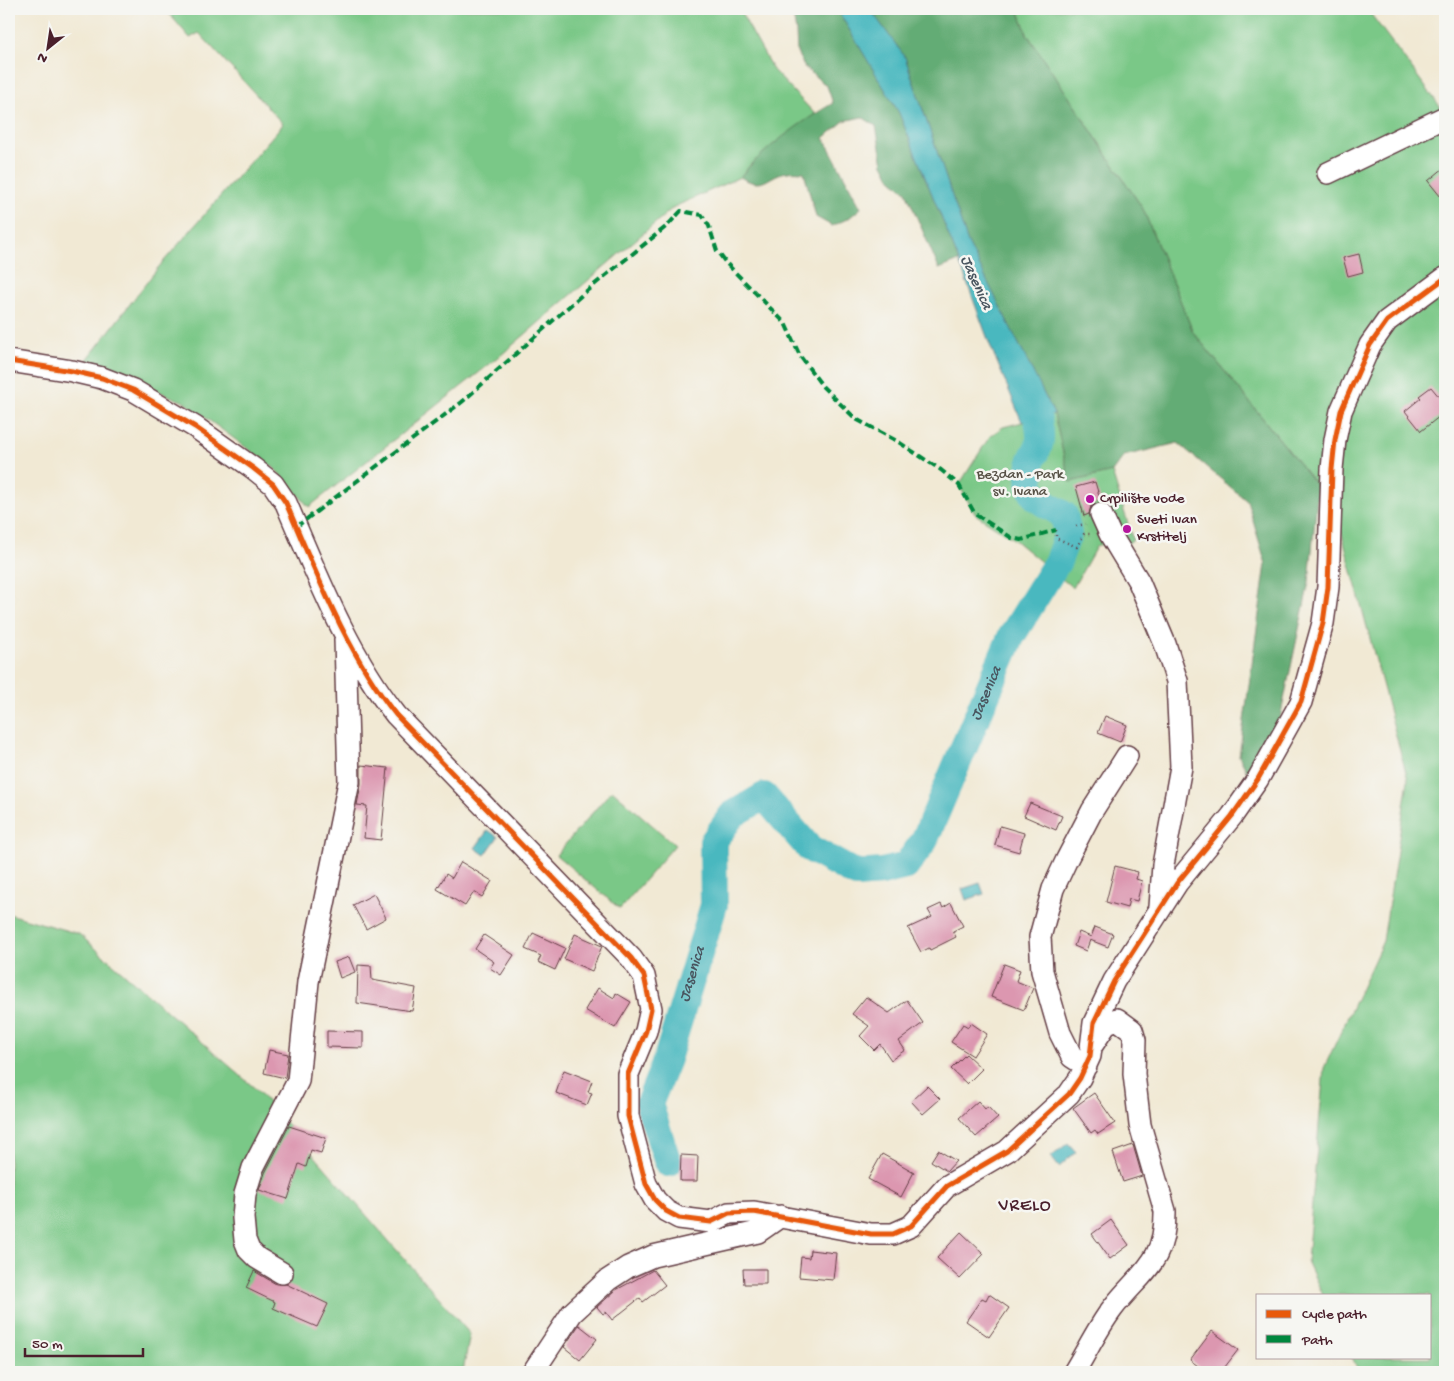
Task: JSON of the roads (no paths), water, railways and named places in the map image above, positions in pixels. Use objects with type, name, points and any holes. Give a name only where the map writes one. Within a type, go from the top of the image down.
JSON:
[{"type":"street","points":[[1328,173],[1445,116]]},
{"type":"street","points":[[1089,1056],[1094,1023],[1106,998],[1160,907],[1258,779],[1301,702],[1323,622],[1328,587],[1332,469],[1341,411],[1370,345],[1387,321],[1445,278]]},
{"type":"street","points":[[9,361],[102,378],[133,390],[195,427],[253,468],[272,484],[286,503],[345,631],[374,686],[396,715],[631,958],[644,976],[651,1009],[646,1031],[628,1074],[626,1094],[628,1116],[646,1184],[655,1200],[666,1211],[679,1218],[711,1222],[729,1213],[754,1212],[871,1234],[901,1232],[912,1226],[947,1186],[1007,1151],[1069,1094],[1107,1023],[1117,1019],[1132,1030],[1135,1040],[1134,1074],[1140,1125],[1165,1211],[1164,1240],[1156,1257],[1101,1324],[1074,1372]]},
{"type":"street","points":[[1101,514],[1110,534],[1140,582],[1165,644],[1177,681],[1181,767],[1163,865],[1160,907]]},
{"type":"street","points":[[282,1273],[257,1258],[249,1250],[243,1218],[245,1194],[253,1168],[298,1081],[308,982],[350,782],[345,631]]},
{"type":"street","points":[[1089,1056],[1072,1057],[1060,1033],[1042,971],[1040,937],[1053,889],[1092,811],[1127,756]]},
{"type":"street","points":[[533,1372],[572,1313],[608,1280],[653,1256],[758,1232],[781,1216]]},
{"type":"water","points":[[837,9],[870,9],[905,57],[968,243],[1054,414],[1022,422],[899,113]]},
{"type":"water","points":[[488,830],[498,837],[485,855],[475,848]]},
{"type":"water","points":[[980,883],[984,894],[966,900],[962,889]]},
{"type":"water","points":[[1068,1143],[1076,1152],[1059,1167],[1051,1157]]},
{"type":"waterway","name":"Jasenica","points":[[668,1163],[649,1104],[667,1059],[714,905],[713,842],[732,815],[764,796],[809,848],[856,874],[882,872],[906,866],[924,841],[1011,637],[1058,561],[1068,534],[1064,515],[1041,501],[1033,491],[1030,475],[1031,463],[1039,446],[1040,432],[1035,411],[1023,384]]},
{"type":"place","name":"Crpilište vode","points":[[1090,499]]},
{"type":"place","name":"Sveti Ivan Krstitelj","points":[[1127,529]]},
{"type":"district","name":"VRELO","points":[[1025,1206]]},
{"type":"park label","name":"Bezdan - Park sv. Ivana","points":[[1020,484]]}]
